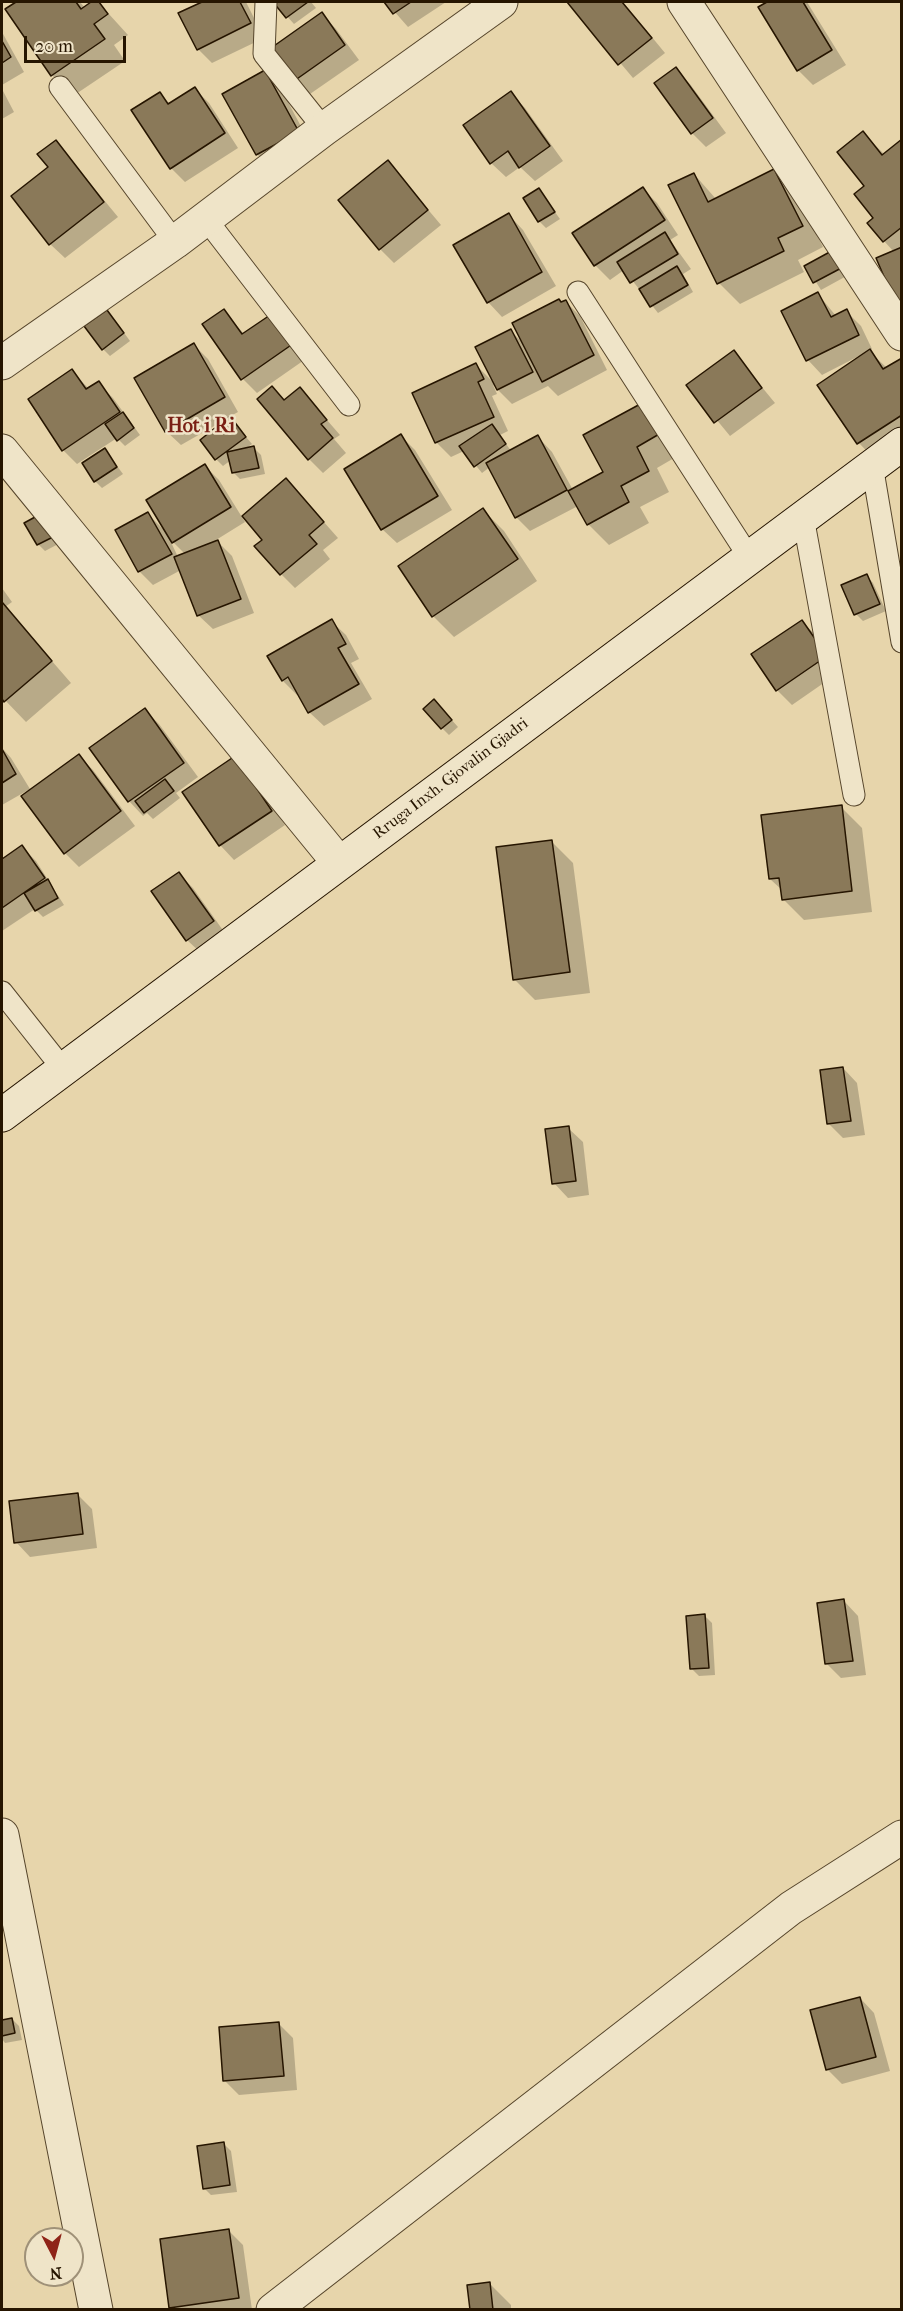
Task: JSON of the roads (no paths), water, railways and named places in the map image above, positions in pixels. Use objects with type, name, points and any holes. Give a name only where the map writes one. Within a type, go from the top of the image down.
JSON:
[{"type":"street","points":[[2,363],[175,242],[324,129],[501,2]]},
{"type":"street","points":[[684,2],[902,334]]},
{"type":"street","name":"Rruga Inxh. Gjovalin Gjadri","points":[[2,1115],[902,444]]},
{"type":"street","points":[[2,451],[339,863]]},
{"type":"street","points":[[2,1835],[96,2310]]},
{"type":"street","points":[[273,2310],[791,1908],[902,1837]]},
{"type":"lane","points":[[266,2],[264,54],[324,129]]},
{"type":"lane","points":[[60,87],[175,242]]},
{"type":"lane","points":[[206,219],[349,405]]},
{"type":"lane","points":[[578,292],[749,557]]},
{"type":"lane","points":[[872,465],[902,642]]},
{"type":"lane","points":[[803,517],[854,795]]},
{"type":"lane","points":[[2,992],[63,1069]]},
{"type":"district","name":"Hot i Ri","points":[[201,427]]}]
